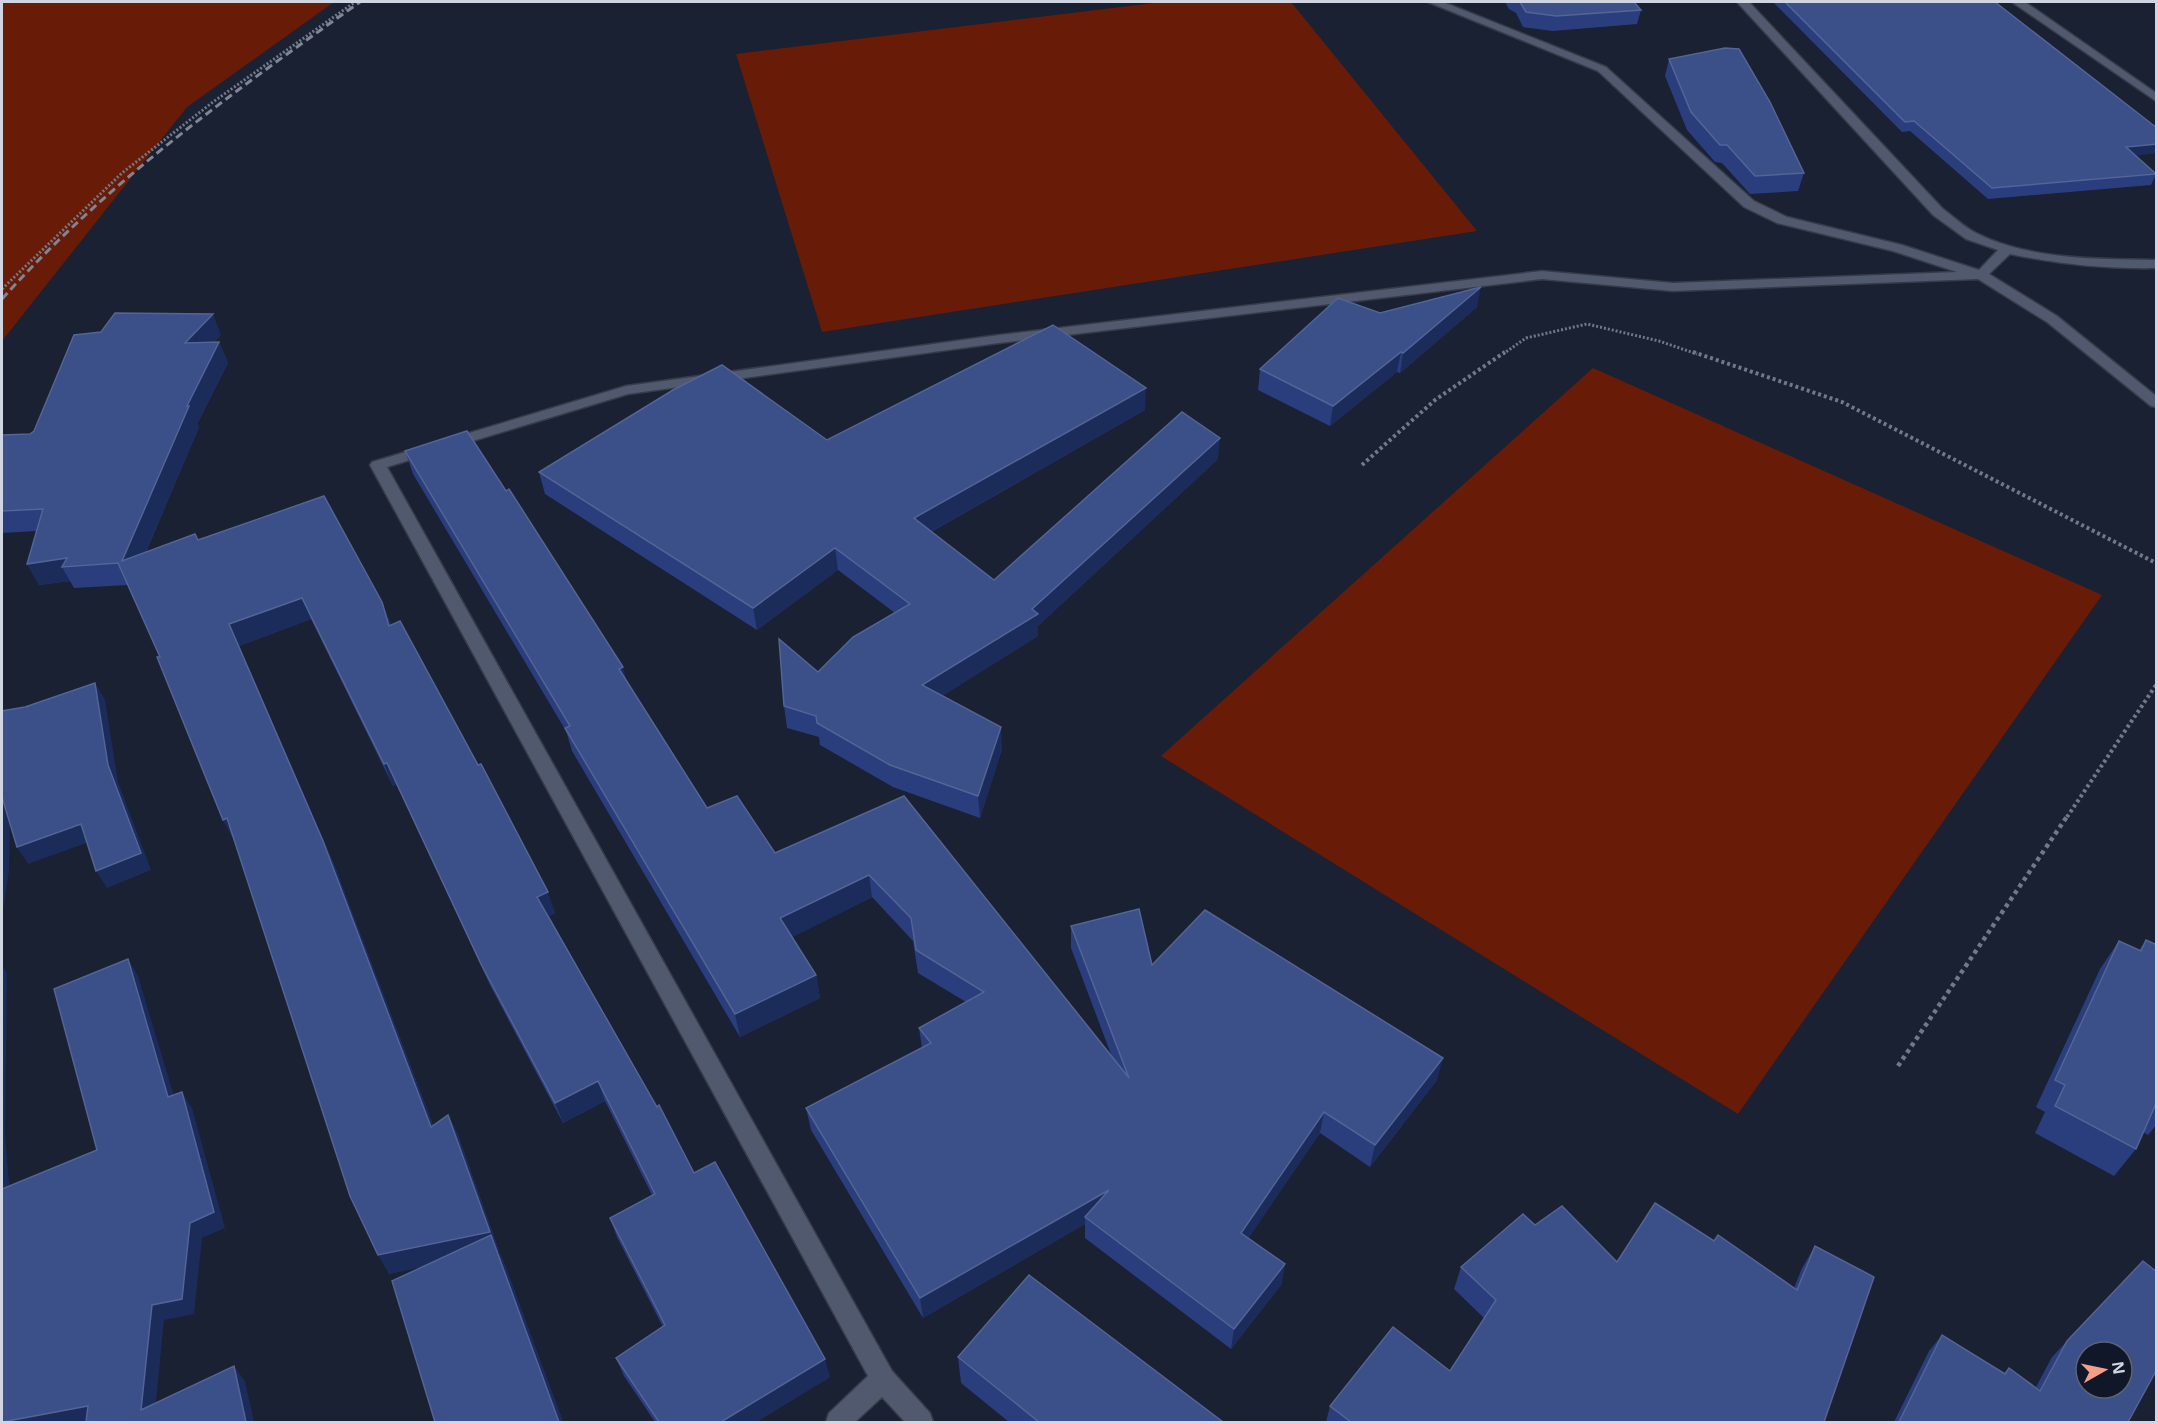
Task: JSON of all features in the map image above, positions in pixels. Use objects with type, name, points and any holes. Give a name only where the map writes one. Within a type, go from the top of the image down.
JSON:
[{"type":"street","points":[[1434,2],[1602,69],[1735,192],[1749,204],[1765,212],[1782,220],[1897,248],[1981,275],[2052,319],[2157,403]]},
{"type":"street","points":[[1743,2],[1938,212],[1972,237],[2008,248],[2064,259],[2126,265],[2157,264]]},
{"type":"street","points":[[2018,2],[2157,98]]},
{"type":"street","points":[[921,1422],[883,1379],[378,465],[626,390],[999,339],[1542,275],[1672,287],[1981,275],[2008,248]]},
{"type":"street","points":[[838,1422],[883,1379]]},
{"type":"path","points":[[2,289],[122,173],[213,102],[355,2]]},
{"type":"path","points":[[1362,465],[1435,400],[1526,338],[1587,324],[1659,340],[1842,402],[2157,563]]},
{"type":"path","points":[[1898,1066],[2157,685]]},
{"type":"shaded area","points":[[2,2],[334,2],[187,107],[2,341]]},
{"type":"shaded area","points":[[1162,2],[1291,2],[1477,231],[822,332],[736,54]]},
{"type":"shaded area","points":[[1593,368],[2102,595],[1738,1114],[1161,756]]},
{"type":"building","points":[[1520,2],[1634,2],[1641,10],[1556,16],[1526,12]]},
{"type":"building","points":[[1785,2],[1995,2],[2157,128],[2157,144],[2126,147],[2156,174],[1992,188],[1914,121],[1905,122]]},
{"type":"building","points":[[1725,48],[1739,49],[1770,102],[1804,173],[1755,176],[1727,145],[1720,145],[1691,112],[1669,59]]},
{"type":"building","points":[[1481,287],[1403,353],[1401,352],[1333,406],[1260,369],[1338,298],[1380,313]]},
{"type":"building","points":[[115,313],[213,314],[185,343],[219,342],[187,406],[189,406],[122,561],[195,534],[198,540],[324,496],[382,602],[389,626],[400,621],[478,765],[481,764],[548,892],[537,897],[657,1107],[659,1105],[694,1173],[715,1162],[825,1359],[721,1422],[659,1422],[616,1358],[665,1325],[610,1218],[655,1194],[598,1081],[555,1103],[481,964],[387,763],[384,764],[302,598],[229,624],[323,841],[431,1127],[448,1115],[490,1232],[378,1255],[350,1196],[227,818],[223,820],[157,657],[160,657],[118,563],[62,567],[67,558],[27,564],[43,509],[2,511],[2,435],[30,434],[34,431],[74,335],[101,332]]},
{"type":"building","points":[[1053,325],[1146,388],[914,518],[994,580],[1182,412],[1220,438],[1032,609],[1038,614],[922,685],[1001,727],[978,796],[890,765],[817,723],[816,716],[784,706],[779,639],[818,672],[853,637],[910,604],[835,548],[753,608],[539,472],[673,390],[722,365],[827,440]]},
{"type":"building","points":[[467,431],[506,491],[509,489],[623,667],[619,669],[707,808],[737,796],[775,853],[904,796],[1129,1078],[1071,926],[1139,909],[1152,965],[1205,910],[1443,1058],[1375,1145],[1324,1112],[1241,1233],[1285,1264],[1234,1329],[1085,1217],[1109,1190],[920,1298],[806,1108],[931,1043],[919,1028],[984,992],[916,950],[911,918],[869,875],[780,918],[816,975],[735,1014],[565,728],[570,726],[405,451]]},
{"type":"building","points":[[95,683],[108,765],[141,853],[96,871],[81,824],[17,847],[2,797],[2,711],[25,707]]},
{"type":"building","points":[[2146,940],[2157,945],[2157,1101],[2136,1149],[2055,1106],[2065,1085],[2055,1080],[2119,941],[2141,951]]},
{"type":"building","points":[[128,959],[168,1097],[182,1092],[214,1212],[190,1223],[182,1299],[152,1305],[141,1410],[234,1366],[246,1422],[86,1422],[88,1406],[2,1422],[2,1189],[97,1150],[54,989]]},
{"type":"building","points":[[1655,1203],[1714,1241],[1718,1235],[1797,1290],[1815,1246],[1874,1277],[1824,1422],[1351,1422],[1330,1406],[1393,1327],[1450,1371],[1496,1300],[1461,1267],[1523,1214],[1535,1225],[1562,1206],[1617,1262]]},
{"type":"building","points":[[491,1235],[559,1422],[435,1422],[392,1281]]},
{"type":"building","points":[[2143,1261],[2157,1272],[2157,1369],[2128,1422],[1899,1422],[1942,1335],[2005,1374],[2009,1368],[2040,1391],[2067,1341]]},
{"type":"building","points":[[1029,1275],[1223,1422],[1039,1422],[958,1357]]},
{"type":"railway","points":[[2,299],[84,216],[127,178],[218,105],[360,2]]}]
